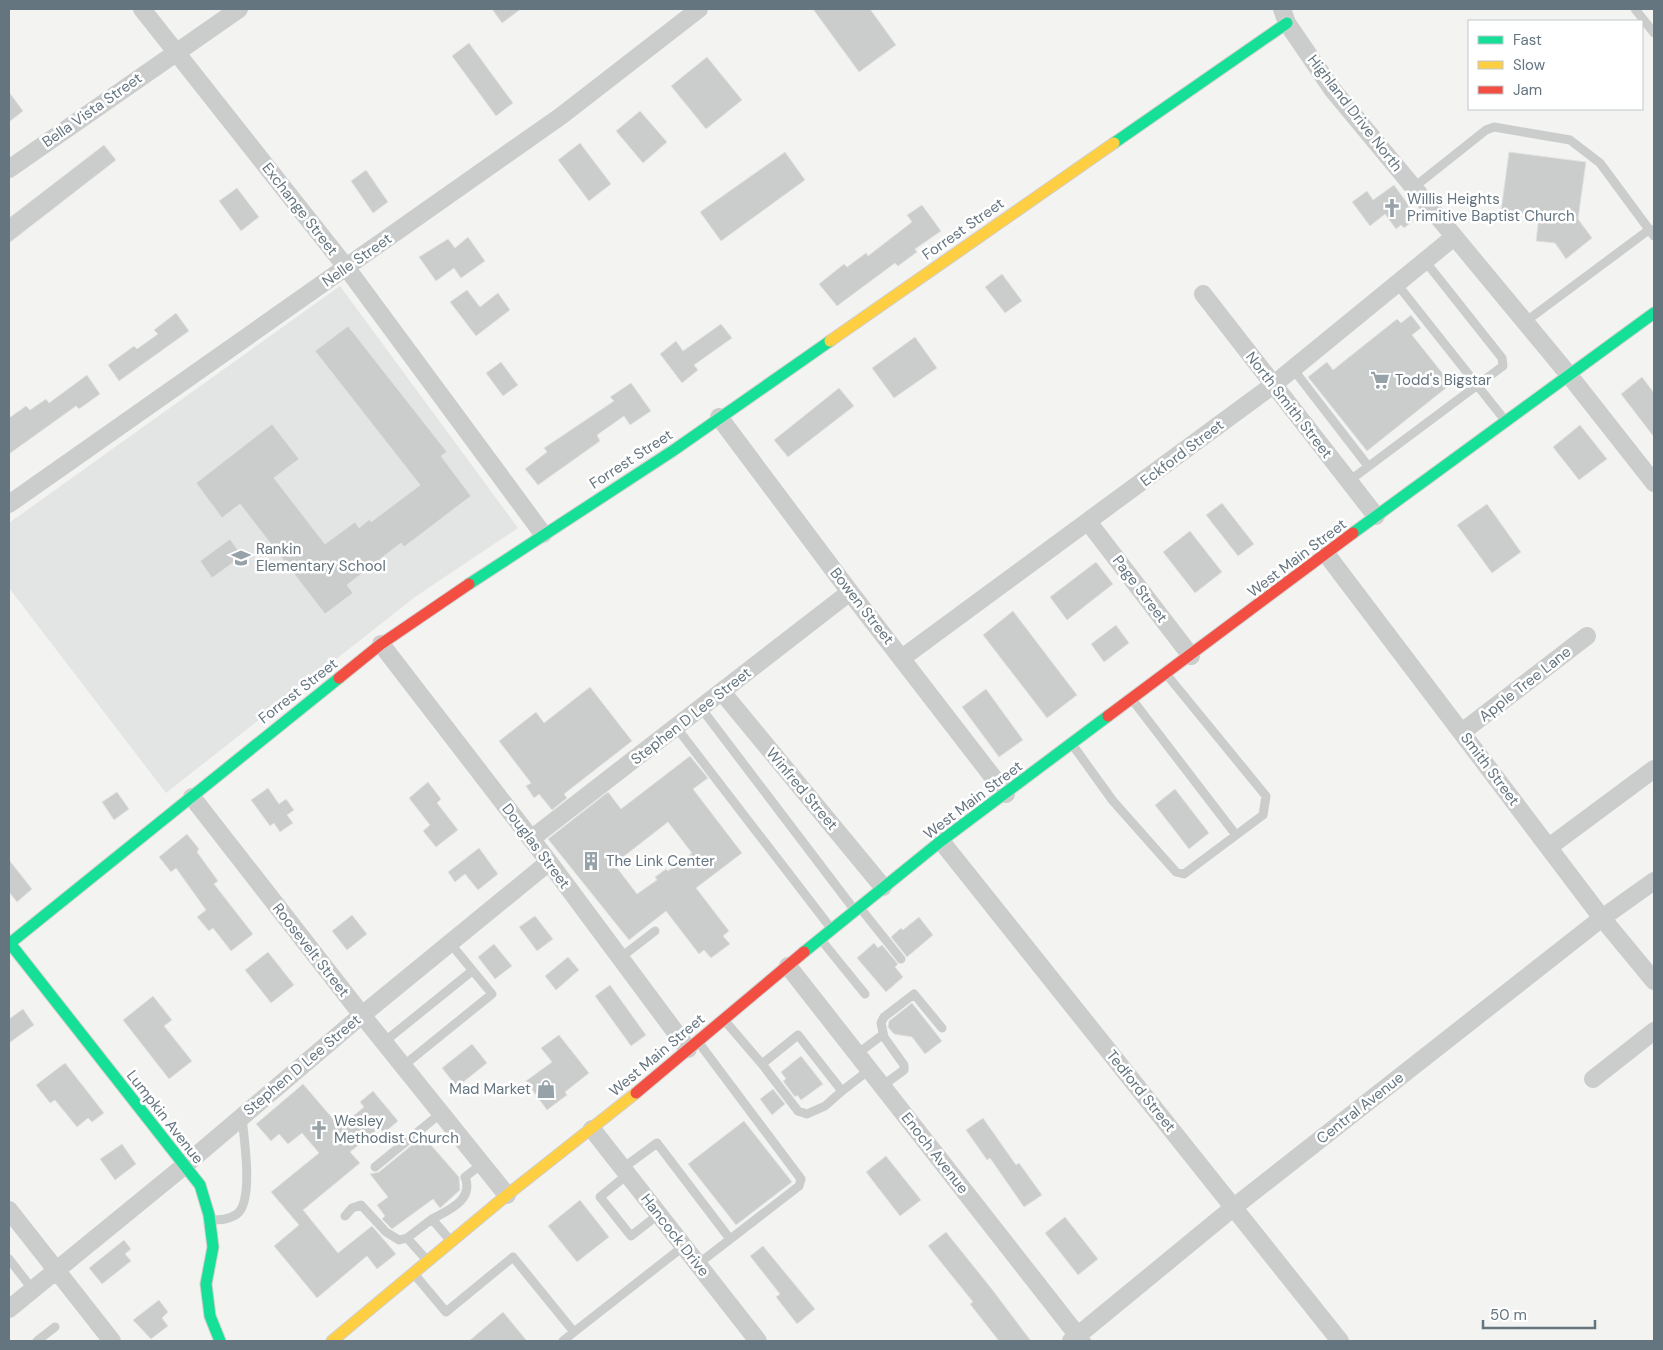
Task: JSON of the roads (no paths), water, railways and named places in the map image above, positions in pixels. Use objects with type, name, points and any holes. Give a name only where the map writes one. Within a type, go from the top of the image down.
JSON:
[{"type":"street","name":"Exchange Street","points":[[142,9],[346,267],[543,534]]},
{"type":"street","name":"Bella Vista Street","points":[[9,169],[239,9]]},
{"type":"street","name":"Nelle Street","points":[[9,504],[561,116],[699,9]]},
{"type":"street","name":"Highland Drive North","points":[[1285,16],[1332,89],[1569,375],[1654,483]]},
{"type":"street","name":"Forrest Street","points":[[9,943],[381,644],[543,534],[674,450],[1285,16]]},
{"type":"street","name":"Eckford Street","points":[[902,658],[1273,385],[1454,237]]},
{"type":"street","name":"North Smith Street","points":[[1203,294],[1376,516]]},
{"type":"street","name":"West Main Street","points":[[332,1341],[507,1195],[592,1129],[883,887],[1327,555],[1376,516],[1654,313]]},
{"type":"street","name":"Bowen Street","points":[[719,417],[850,592],[1006,794]]},
{"type":"street","name":"Page Street","points":[[1089,522],[1191,656]]},
{"type":"street","name":"Smith Street","points":[[1327,555],[1602,918],[1654,980]]},
{"type":"street","name":"Stephen D Lee Street","points":[[531,839],[850,592]]},
{"type":"street","name":"Apple Tree Lane","points":[[1462,732],[1587,636]]},
{"type":"street","name":"Douglas Street","points":[[381,644],[549,862],[620,958],[693,1045]]},
{"type":"street","name":"Winfred Street","points":[[722,692],[883,887]]},
{"type":"street","points":[[1549,847],[1654,769]]},
{"type":"street","name":"Roosevelt Street","points":[[192,797],[507,1195]]},
{"type":"street","name":"Tedford Street","points":[[942,842],[1340,1341]]},
{"type":"street","name":"Stephen D Lee Street","points":[[9,1309],[184,1166],[362,1014],[549,862]]},
{"type":"street","name":"Central Avenue","points":[[1077,1339],[1234,1207],[1602,918],[1654,881]]},
{"type":"street","name":"Lumpkin Avenue","points":[[9,943],[200,1185],[210,1220],[213,1247],[206,1284],[210,1316],[220,1341]]},
{"type":"street","name":"Enoch Avenue","points":[[788,966],[1077,1339]]},
{"type":"street","points":[[1593,1079],[1654,1031]]},
{"type":"street","name":"Hancock Drive","points":[[592,1129],[758,1341]]},
{"type":"street","points":[[9,1210],[112,1341]]},
{"type":"lane","points":[[1635,9],[1654,33]]},
{"type":"lane","points":[[1414,188],[1486,130],[1494,127],[1570,140],[1600,163],[1652,232],[1525,322]]},
{"type":"lane","points":[[1349,481],[1503,366],[1502,358],[1425,261]]},
{"type":"lane","points":[[1397,284],[1506,422]]},
{"type":"lane","points":[[1293,369],[1368,466]]},
{"type":"lane","points":[[1072,744],[1113,801],[1176,872],[1184,874],[1263,815],[1266,796],[1166,674]]},
{"type":"lane","points":[[1132,700],[1236,835]]},
{"type":"lane","points":[[701,708],[857,908],[901,959]]},
{"type":"lane","points":[[676,727],[832,929]]},
{"type":"lane","points":[[620,958],[655,931]]},
{"type":"lane","points":[[820,939],[865,994]]},
{"type":"lane","points":[[403,1066],[492,994],[450,943]]},
{"type":"lane","points":[[384,1042],[472,971]]},
{"type":"lane","points":[[882,1086],[904,1070],[904,1065],[884,1037],[881,1023],[884,1017],[914,994],[942,1028]]},
{"type":"lane","points":[[723,1019],[762,1064],[798,1111],[807,1114],[825,1106],[869,1070]]},
{"type":"lane","points":[[762,1064],[798,1035],[842,1091]]},
{"type":"lane","points":[[857,1054],[881,1036],[884,1037]]},
{"type":"lane","points":[[693,1045],[801,1179],[799,1186],[698,1264]]},
{"type":"lane","points":[[375,1168],[441,1113]]},
{"type":"lane","points":[[210,1220],[224,1220],[238,1213],[242,1205],[248,1181],[242,1117]]},
{"type":"lane","points":[[659,1214],[631,1236],[600,1197],[657,1143],[730,1239]]},
{"type":"lane","points":[[345,1216],[352,1208],[361,1205],[386,1232],[399,1240],[407,1238],[432,1218],[465,1196],[468,1185],[465,1177],[482,1164]]},
{"type":"lane","points":[[432,1218],[452,1241]]},
{"type":"lane","points":[[407,1238],[428,1261]]},
{"type":"lane","points":[[563,1341],[684,1246]]},
{"type":"lane","points":[[413,1273],[446,1312],[513,1257],[574,1332]]},
{"type":"lane","points":[[9,1259],[33,1290]]},
{"type":"lane","points":[[37,1341],[55,1327]]},
{"type":"place","name":"Willis Heights Primitive Baptist Church","points":[[1392,208]]},
{"type":"place","name":"Todd's Bigstar","points":[[1380,380]]},
{"type":"place","name":"Rankin Elementary School","points":[[241,558]]},
{"type":"place","name":"The Link Center","points":[[591,861]]},
{"type":"place","name":"Mad Market","points":[[546,1089]]},
{"type":"place","name":"Wesley Methodist Church","points":[[319,1130]]}]
